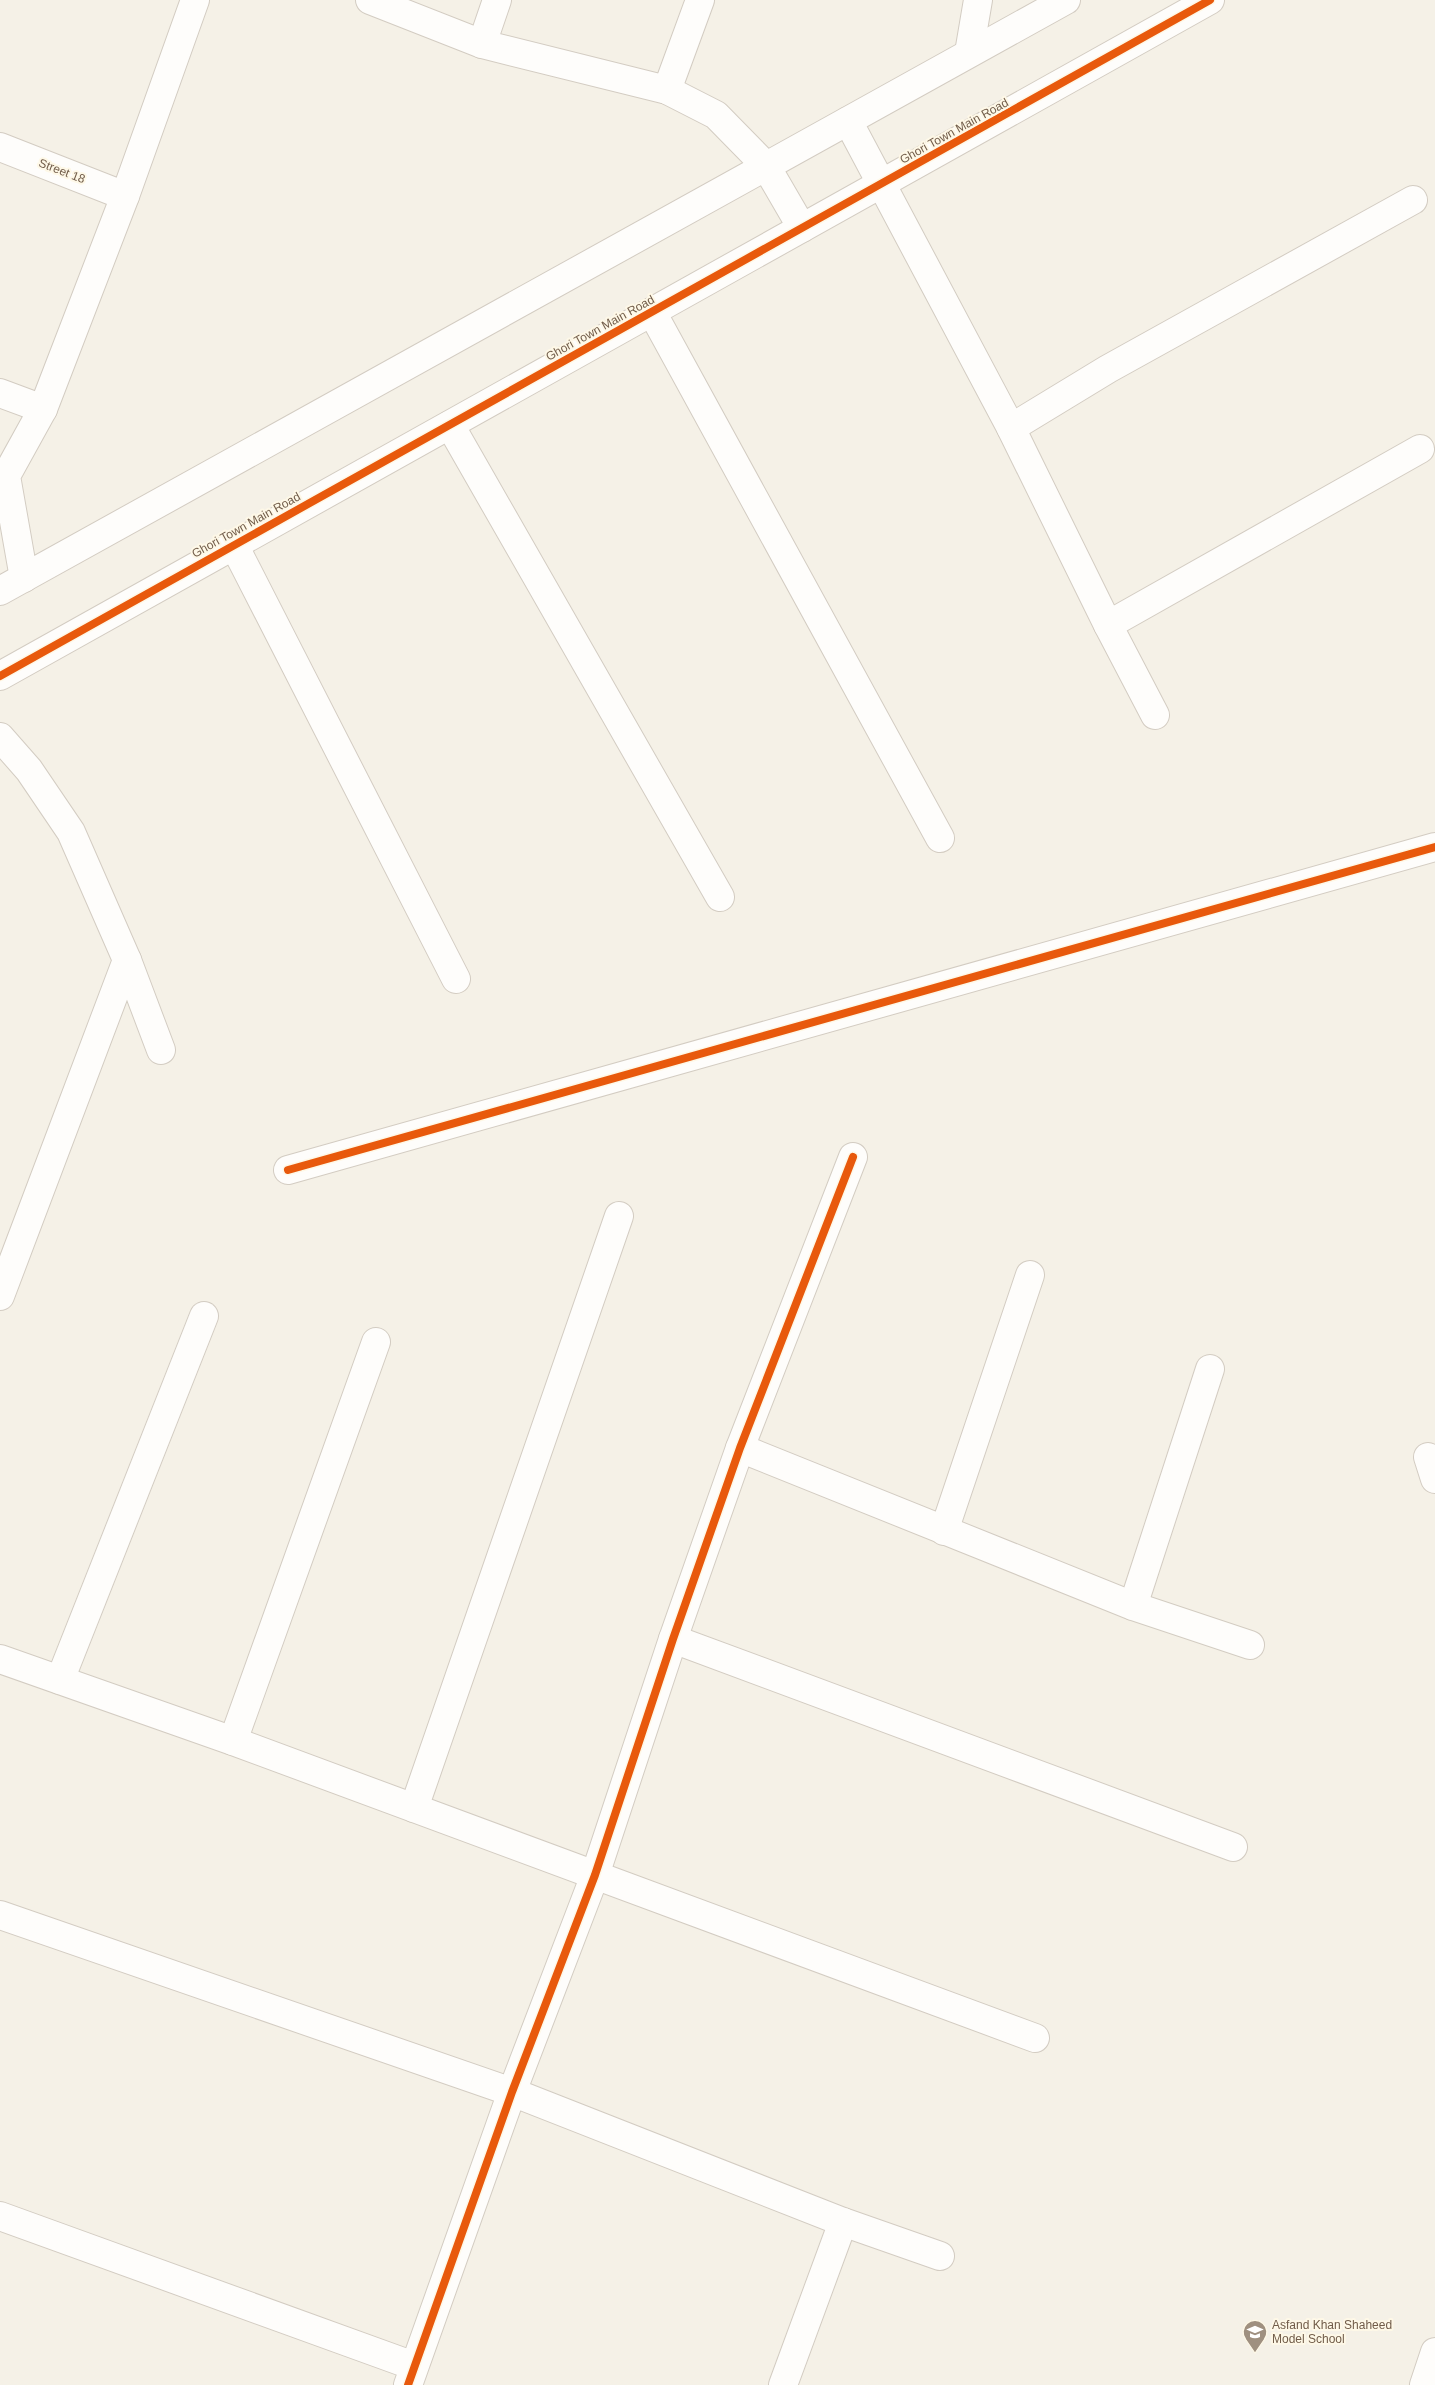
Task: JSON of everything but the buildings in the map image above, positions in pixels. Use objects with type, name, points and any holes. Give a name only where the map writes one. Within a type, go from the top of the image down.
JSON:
[{"type":"street","points":[[24,578],[6,476],[43,409],[125,196],[195,0]]},
{"type":"street","points":[[370,0],[482,44],[667,90],[716,115],[766,166],[802,228]]},
{"type":"street","points":[[482,44],[497,0]]},
{"type":"street","points":[[667,90],[700,0]]},
{"type":"street","points":[[970,53],[978,0]]},
{"type":"street","points":[[0,591],[1066,0]]},
{"type":"street","name":"Ghori Town Main Road","points":[[0,676],[1210,0]]},
{"type":"street","points":[[848,121],[1011,428],[1108,625],[1156,715]]},
{"type":"street","name":"Street 18","points":[[0,147],[125,196]]},
{"type":"street","points":[[1011,428],[1108,369],[1413,200]]},
{"type":"street","points":[[652,312],[940,838]]},
{"type":"street","points":[[0,393],[43,409]]},
{"type":"street","points":[[450,425],[720,897]]},
{"type":"street","points":[[1108,625],[1420,449]]},
{"type":"street","points":[[234,545],[456,979]]},
{"type":"street","points":[[0,737],[29,770],[71,832],[127,960],[161,1050]]},
{"type":"street","points":[[288,1170],[1435,847]]},
{"type":"street","points":[[0,1296],[127,960]]},
{"type":"street","points":[[0,2216],[411,2376],[512,2092],[595,1874],[673,1639],[740,1448],[853,1157]]},
{"type":"street","points":[[414,1808],[619,1216]]},
{"type":"street","points":[[944,1530],[1030,1275]]},
{"type":"street","points":[[60,1680],[204,1316]]},
{"type":"street","points":[[233,1742],[376,1342]]},
{"type":"street","points":[[1133,1606],[1210,1369]]},
{"type":"street","points":[[740,1448],[1133,1606],[1250,1644]]},
{"type":"street","points":[[673,1639],[1233,1847]]},
{"type":"street","points":[[0,1659],[595,1874],[1035,2038]]},
{"type":"street","points":[[0,1915],[512,2092],[843,2222],[940,2256]]},
{"type":"street","points":[[783,2385],[843,2222]]},
{"type":"street","points":[[1424,2385],[1435,2352]]},
{"type":"cycle path","points":[[0,676],[1210,0]]},
{"type":"cycle path","points":[[288,1170],[1435,847]]},
{"type":"cycle path","points":[[408,2385],[512,2092],[595,1875],[673,1639],[740,1448],[853,1157]]},
{"type":"place","name":"Asfand Khan Shaheed Model School","points":[[1255,2353]]}]
